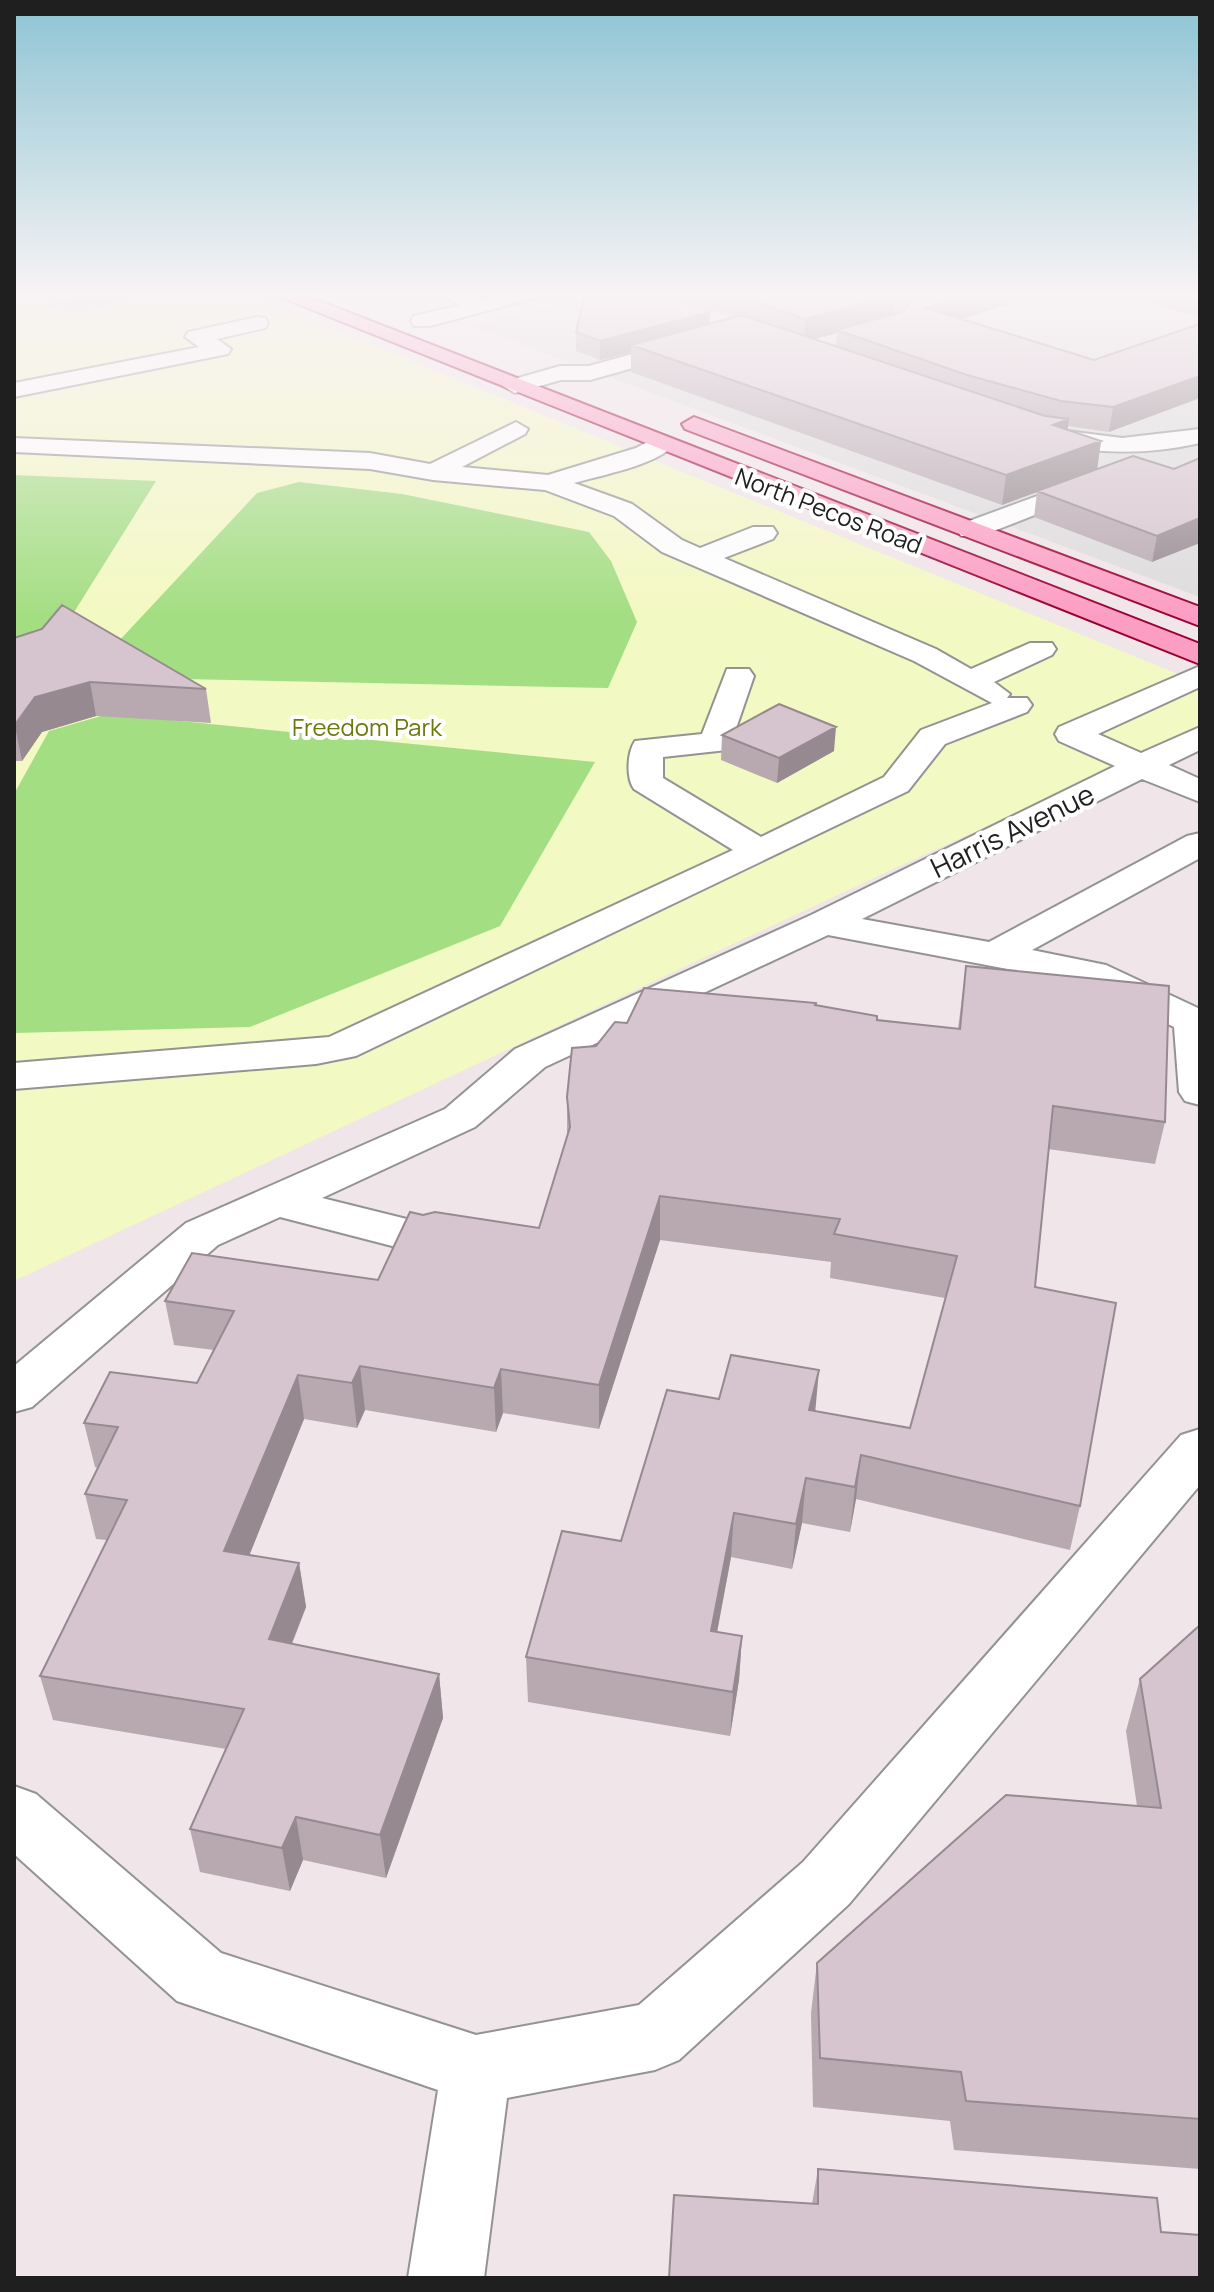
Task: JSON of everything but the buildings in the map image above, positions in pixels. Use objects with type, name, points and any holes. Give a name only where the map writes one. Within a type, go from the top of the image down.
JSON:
[{"type":"main road","name":"North Pecos Road","points":[[550,400],[1200,655]]},
{"type":"main road","name":"North Pecos Road","points":[[677,418],[1200,617]]},
{"type":"main road","points":[[662,444],[685,441],[704,444],[850,500],[971,530]]},
{"type":"street","points":[[433,472],[516,429]]},
{"type":"street","points":[[1026,430],[1080,441],[1132,444],[1164,443],[1200,436]]},
{"type":"street","points":[[549,483],[645,453],[662,444]]},
{"type":"street","points":[[971,530],[1118,474],[1134,462],[1132,444]]},
{"type":"street","points":[[14,445],[370,461],[433,472],[549,483],[623,510],[672,546],[925,655],[1071,734],[1200,792]]},
{"type":"street","points":[[700,558],[763,533]]},
{"type":"street","points":[[970,681],[1041,649]]},
{"type":"street","points":[[1071,734],[1200,675]]},
{"type":"street","points":[[738,676],[715,743],[647,748],[646,782],[760,851]]},
{"type":"street","points":[[14,1076],[316,1052],[341,1047],[896,784],[933,737],[1016,705]]},
{"type":"street","name":"Harris Avenue","points":[[14,1394],[202,1234],[460,1118],[530,1058],[824,923],[1200,737]]},
{"type":"street","points":[[994,955],[1200,844]]},
{"type":"street","points":[[824,923],[1092,973],[1194,1021],[1200,1092]]},
{"type":"street","points":[[275,1201],[427,1239]]},
{"type":"street","points":[[14,1814],[201,1978],[476,2069],[655,2036],[826,1883],[1200,1449]]},
{"type":"street","points":[[446,2278],[476,2069]]},
{"type":"shaded area","points":[[671,400],[1200,400],[1200,597]]},
{"type":"green space","name":"Freedom Park","points":[[14,400],[506,400],[1200,683],[1200,730],[919,857],[14,1281]]},
{"type":"green space","points":[[14,475],[156,481],[51,649],[14,662]]},
{"type":"green space","points":[[299,482],[402,494],[589,532],[611,561],[637,622],[608,688],[135,678],[104,657],[257,493]]},
{"type":"green space","points":[[108,714],[595,762],[500,926],[250,1027],[14,1033],[14,794],[49,731]]}]
